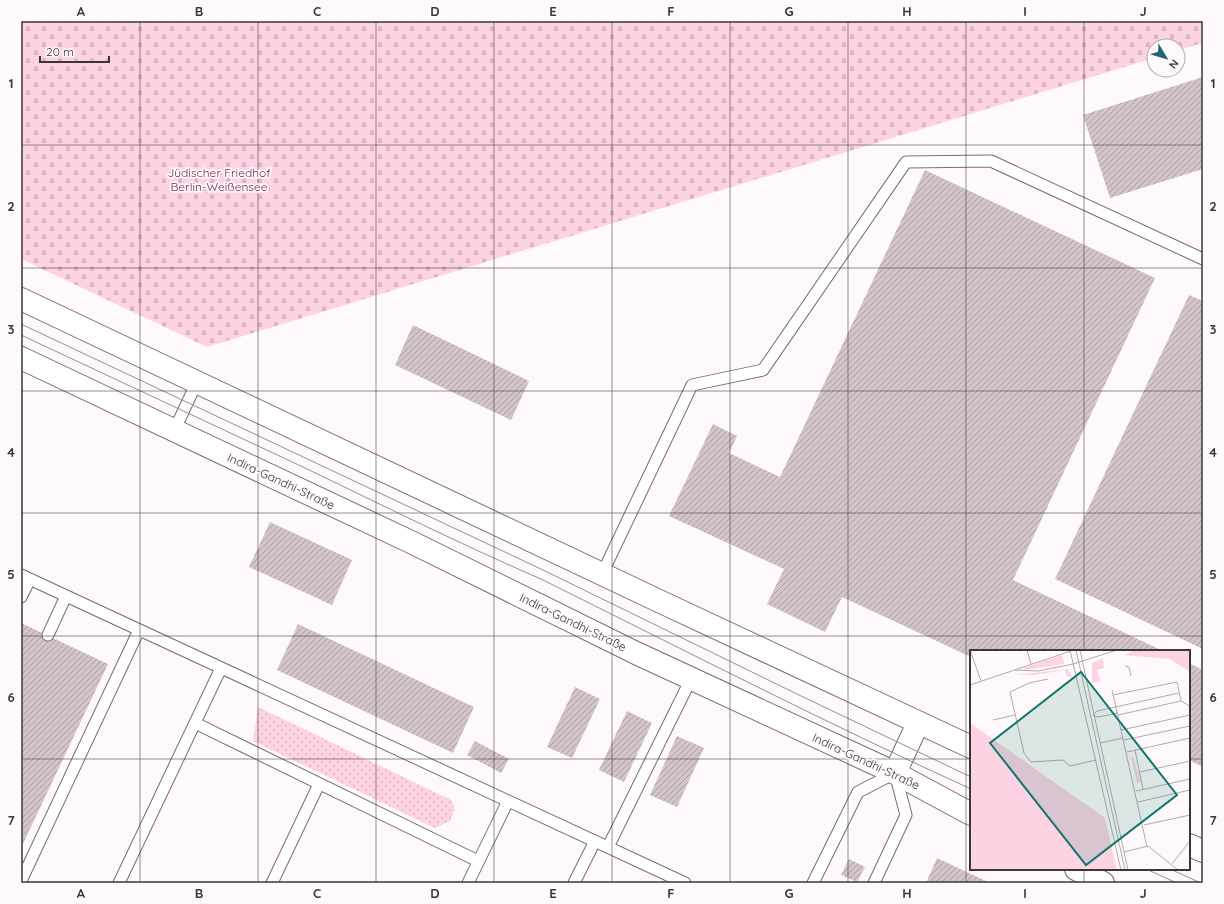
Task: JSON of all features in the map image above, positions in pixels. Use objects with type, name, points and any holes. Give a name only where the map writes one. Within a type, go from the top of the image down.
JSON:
[{"type":"main road","points":[[21,299],[970,747]]},
{"type":"main road","name":"Indira-Gandhi-Straße","points":[[21,358],[413,543],[691,679],[895,773],[970,813]]},
{"type":"main road","points":[[895,773],[918,723]]},
{"type":"main road","points":[[1190,845],[1203,851]]},
{"type":"main road","points":[[1078,870],[1103,883]]},
{"type":"lane","points":[[602,574],[692,385],[763,370],[906,162],[991,161],[1203,259]]},
{"type":"lane","points":[[174,431],[197,382]]},
{"type":"lane","points":[[21,597],[26,577],[608,847],[666,879],[685,883]]},
{"type":"lane","points":[[48,635],[66,596]]},
{"type":"lane","points":[[21,881],[139,630]]},
{"type":"lane","points":[[119,883],[221,668]]},
{"type":"lane","points":[[608,847],[691,679]]},
{"type":"lane","points":[[195,723],[478,861]]},
{"type":"lane","points":[[813,883],[858,792],[895,773],[906,815],[874,883]]},
{"type":"lane","points":[[272,883],[319,784]]},
{"type":"lane","points":[[468,883],[508,801]]},
{"type":"lane","points":[[574,883],[595,841]]},
{"type":"green space","name":"Jüdischer Friedhof Berlin-Weißensee","points":[[21,21],[1203,21],[1203,43],[1186,48],[1186,38],[1146,38],[1146,60],[207,347],[21,259]]},
{"type":"green space","points":[[258,707],[451,800],[455,809],[450,821],[435,828],[253,741]]},
{"type":"building","points":[[1203,77],[1203,169],[1110,198],[1083,115]]},
{"type":"building","points":[[925,170],[1155,278],[1013,580],[1161,650],[970,650],[970,657],[842,597],[825,632],[767,604],[784,569],[669,516],[713,424],[737,436],[729,453],[780,477]]},
{"type":"building","points":[[1189,295],[1203,301],[1203,649],[1055,579]]},
{"type":"building","points":[[413,325],[529,381],[511,420],[395,365]]},
{"type":"building","points":[[270,522],[352,560],[332,605],[249,567]]},
{"type":"building","points":[[21,623],[108,664],[21,848]]},
{"type":"building","points":[[298,624],[474,707],[453,753],[277,670]]},
{"type":"building","points":[[1190,664],[1203,670],[1203,767],[1190,760]]},
{"type":"building","points":[[575,687],[600,699],[572,758],[547,747]]},
{"type":"building","points":[[627,711],[652,723],[624,782],[599,770]]},
{"type":"building","points":[[677,736],[704,748],[677,807],[650,795]]},
{"type":"building","points":[[475,741],[509,759],[501,773],[467,755]]},
{"type":"building","points":[[937,858],[990,883],[926,883]]},
{"type":"building","points":[[849,859],[865,867],[857,882],[841,875]]},
{"type":"tram line","points":[[21,324],[543,570],[970,777]]},
{"type":"tram line","points":[[21,335],[541,579],[809,712],[970,789]]},
{"type":"tram line","points":[[1148,870],[1177,883]]},
{"type":"tram line","points":[[1172,870],[1201,883]]}]
